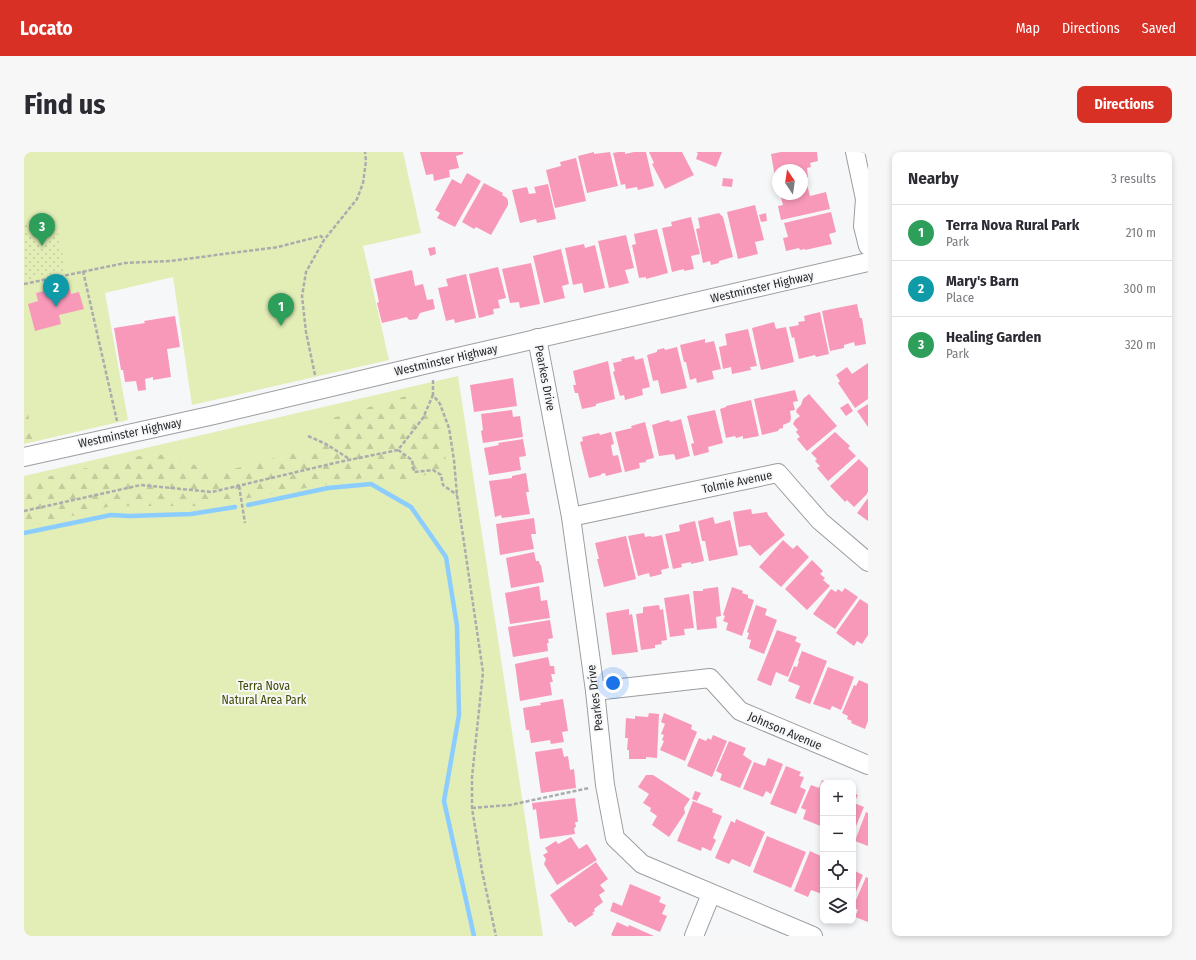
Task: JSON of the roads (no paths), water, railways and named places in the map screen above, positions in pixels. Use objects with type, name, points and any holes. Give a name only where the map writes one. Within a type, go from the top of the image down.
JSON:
[{"type":"street","points":[[855,152],[867,201],[863,226],[868,246]]},
{"type":"street","name":"Westminster Highway","points":[[24,457],[318,391],[537,338],[868,262]]},
{"type":"street","name":"Pearkes Drive","points":[[537,338],[571,517],[595,691],[605,785],[615,838],[642,864],[813,936]]},
{"type":"street","name":"Tolmie Avenue","points":[[571,517],[778,473],[820,521],[868,562]]},
{"type":"street","name":"Johnson Avenue","points":[[595,691],[710,678],[740,711],[868,766]]},
{"type":"street","points":[[694,936],[711,894]]},
{"type":"waterway","points":[[248,505],[328,488],[371,484],[411,507],[446,557],[457,626],[459,715],[444,801],[474,936]]},
{"type":"waterway","points":[[24,533],[111,515],[130,516],[191,514],[235,507]]},
{"type":"place","name":"Healing Garden","points":[[42,246]]},
{"type":"place","name":"Mary's Barn","points":[[56,307]]},
{"type":"place","name":"Terra Nova Rural Park","points":[[281,326]]},
{"type":"park label","name":"Terra Nova Natural Area Park","points":[[264,693]]}]
